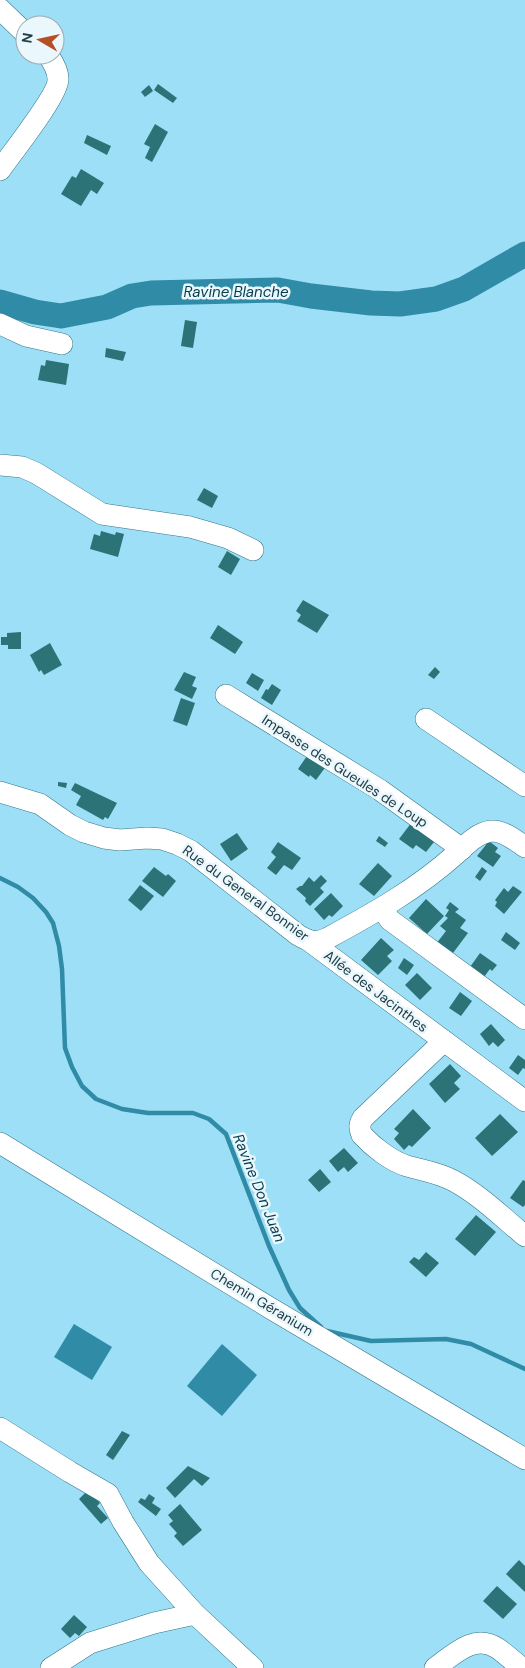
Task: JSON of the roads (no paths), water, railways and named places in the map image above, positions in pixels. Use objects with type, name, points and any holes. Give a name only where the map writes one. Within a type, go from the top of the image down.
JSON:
[{"type":"street","points":[[0,9],[15,23]]},
{"type":"street","points":[[0,170],[57,87],[58,78],[54,65]]},
{"type":"street","points":[[0,324],[26,336],[62,344]]},
{"type":"street","points":[[0,465],[22,467],[36,473],[102,514],[190,527],[228,538],[253,550]]},
{"type":"street","name":"Impasse des Gueules de Loup","points":[[226,695],[380,790],[462,849]]},
{"type":"street","points":[[426,719],[525,786]]},
{"type":"street","name":"Rue du General Bonnier","points":[[0,792],[40,804],[70,825],[84,832],[104,838],[120,840],[155,839],[178,844],[191,851],[298,935],[315,943],[321,942],[382,909],[432,874],[478,836],[490,831],[498,831],[508,835],[525,847]]},
{"type":"street","points":[[382,909],[390,920],[525,1019]]},
{"type":"street","name":"Allée des Jacinthes","points":[[308,940],[522,1099]]},
{"type":"street","name":"Allée des Jacinthes","points":[[444,1041],[363,1118],[359,1129],[362,1135],[396,1161],[432,1171],[455,1182],[476,1196],[525,1236]]},
{"type":"street","name":"Chemin Géranium","points":[[0,1143],[270,1308],[525,1459]]},
{"type":"street","points":[[0,1428],[108,1494],[122,1522],[149,1563],[195,1614],[253,1668]]},
{"type":"street","points":[[51,1668],[90,1643],[154,1623],[195,1614]]},
{"type":"street","points":[[435,1668],[464,1647],[480,1643],[497,1648],[522,1668]]},
{"type":"water","points":[[74,1324],[112,1347],[92,1380],[54,1357]]},
{"type":"water","points":[[222,1344],[257,1375],[222,1416],[187,1386]]},
{"type":"waterway","name":"Ravine Blanche","points":[[0,302],[35,312],[61,316],[107,307],[132,296],[151,293],[278,290],[371,303],[400,304],[436,299],[464,289],[525,254]]},
{"type":"waterway","name":"Ravine Don Juan","points":[[0,878],[18,887],[33,898],[53,923],[62,969],[65,1048],[82,1086],[96,1099],[122,1109],[148,1113],[193,1113],[209,1119],[226,1134],[269,1246],[289,1290],[300,1308],[321,1327]]},
{"type":"waterway","name":"Ravine Don Juan","points":[[327,1331],[371,1341],[446,1339],[471,1344],[525,1369]]}]
